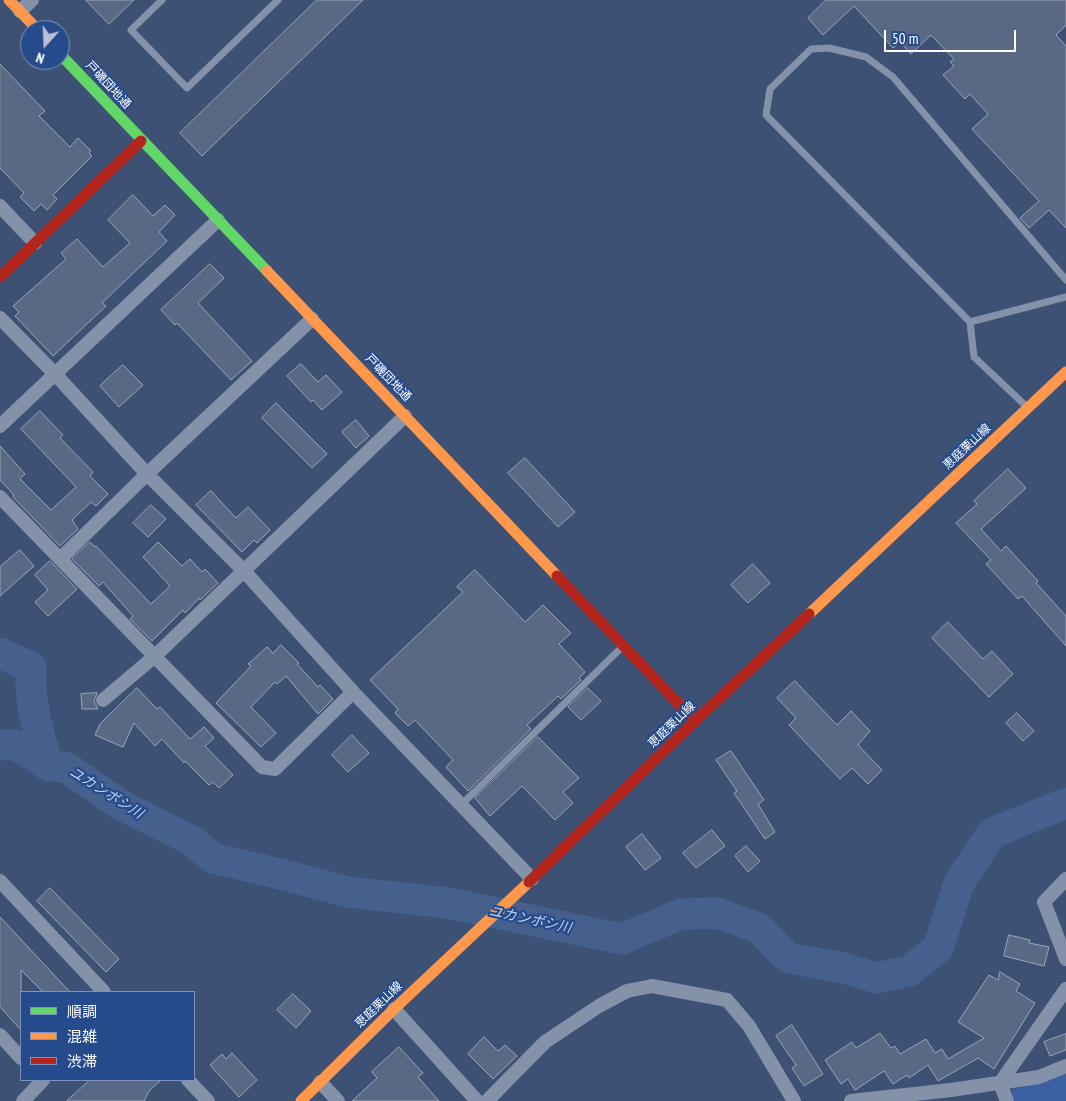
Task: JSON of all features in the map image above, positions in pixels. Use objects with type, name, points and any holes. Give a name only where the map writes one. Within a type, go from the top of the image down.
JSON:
[{"type":"street","points":[[9,0],[28,20]]},
{"type":"street","points":[[20,12],[32,0]]},
{"type":"street","name":"戸磯団地通","points":[[70,65],[695,722]]},
{"type":"street","points":[[0,277],[141,141]]},
{"type":"street","points":[[0,206],[36,243]]},
{"type":"street","points":[[0,426],[218,220]]},
{"type":"street","points":[[0,318],[54,373],[147,474],[244,571],[353,692],[461,805],[528,883]]},
{"type":"street","points":[[60,559],[147,474],[312,320]]},
{"type":"street","name":"恵庭栗山線","points":[[301,1101],[394,1009],[482,928],[695,722],[1066,372]]},
{"type":"street","points":[[103,700],[155,656],[405,416]]},
{"type":"street","points":[[0,497],[262,767],[275,769],[353,692]]},
{"type":"street","points":[[1066,879],[1044,902],[1066,959]]},
{"type":"street","points":[[0,881],[103,991]]},
{"type":"street","points":[[487,1101],[546,1042],[599,1006],[627,991],[652,986],[726,1000],[749,1026],[794,1101]]},
{"type":"street","points":[[1000,1083],[1066,989]]},
{"type":"street","points":[[394,1009],[477,1101]]},
{"type":"street","points":[[0,1035],[20,1057]]},
{"type":"street","points":[[850,1101],[1038,1077],[1066,1066]]},
{"type":"street","points":[[23,1101],[42,1081]]},
{"type":"street","points":[[189,1081],[208,1101]]},
{"type":"street","points":[[320,1082],[338,1101]]},
{"type":"street","points":[[1000,1083],[1007,1101]]},
{"type":"lane","points":[[162,0],[131,30],[187,88],[278,0]]},
{"type":"lane","points":[[1028,408],[974,356],[970,322],[766,115],[770,89],[811,49],[829,48],[866,57],[893,76],[1066,280]]},
{"type":"lane","points":[[970,322],[1066,297]]},
{"type":"lane","points":[[461,805],[624,646]]},
{"type":"shaded area","points":[[1066,1073],[1066,1101],[1015,1101],[1011,1090],[1046,1081]]},
{"type":"building","points":[[86,0],[134,0],[109,24]]},
{"type":"building","points":[[317,0],[363,0],[202,156],[180,133]]},
{"type":"building","points":[[826,0],[1066,0],[1066,25],[1056,35],[1066,46],[1066,228],[1049,210],[1029,228],[1020,218],[1039,201],[972,129],[988,114],[970,94],[965,99],[943,75],[954,66],[950,62],[954,59],[931,35],[911,54],[900,42],[893,48],[854,6],[823,35],[808,18]]},
{"type":"building","points":[[0,64],[45,111],[39,116],[70,147],[78,138],[91,151],[89,153],[92,156],[53,195],[57,199],[47,210],[41,204],[34,211],[20,197],[24,193],[0,168]]},
{"type":"building","points":[[133,195],[153,216],[165,205],[175,215],[159,232],[167,241],[102,303],[106,306],[53,356],[15,316],[19,312],[13,306],[66,259],[61,253],[77,239],[103,267],[130,243],[108,220]]},
{"type":"building","points":[[210,264],[224,278],[198,303],[252,361],[231,380],[177,323],[175,325],[161,310]]},
{"type":"building","points":[[301,364],[318,382],[326,375],[342,392],[322,410],[313,400],[311,402],[287,376]]},
{"type":"building","points":[[123,365],[143,385],[119,407],[100,386]]},
{"type":"building","points":[[276,403],[327,454],[312,468],[262,418]]},
{"type":"building","points":[[40,411],[63,435],[60,438],[93,472],[90,476],[108,494],[96,506],[91,502],[72,520],[78,529],[60,546],[13,497],[14,495],[0,480],[0,446],[25,474],[20,479],[51,510],[76,487],[21,429]]},
{"type":"building","points":[[356,420],[369,436],[356,448],[342,432]]},
{"type":"building","points":[[525,458],[575,512],[558,527],[508,473]]},
{"type":"building","points":[[1008,469],[1026,488],[981,529],[1001,551],[1006,546],[1038,581],[1036,583],[1066,616],[1066,646],[1022,596],[1018,599],[986,564],[991,560],[956,523],[977,504],[974,501]]},
{"type":"building","points":[[211,491],[236,518],[248,507],[270,530],[257,543],[254,540],[242,552],[196,505]]},
{"type":"building","points":[[151,505],[166,519],[148,537],[133,523]]},
{"type":"building","points":[[90,542],[151,604],[170,586],[143,557],[158,542],[182,566],[190,559],[202,572],[205,569],[218,583],[200,600],[199,598],[185,613],[183,610],[152,641],[130,619],[133,616],[103,582],[99,586],[72,559]]},
{"type":"building","points":[[20,550],[34,566],[0,596],[0,567]]},
{"type":"building","points":[[50,561],[77,589],[48,616],[35,602],[48,590],[35,575]]},
{"type":"building","points":[[753,564],[770,583],[748,603],[731,585]]},
{"type":"building","points":[[475,570],[525,622],[543,605],[571,633],[559,644],[585,672],[579,678],[581,680],[561,699],[558,696],[527,725],[531,729],[468,791],[446,767],[453,760],[415,720],[408,726],[395,713],[398,709],[370,680],[463,592],[457,587]]},
{"type":"building","points":[[948,622],[983,659],[992,651],[1013,674],[989,697],[932,638]]},
{"type":"building","points":[[281,645],[299,663],[297,664],[318,687],[320,685],[333,699],[318,714],[286,676],[277,684],[275,682],[251,707],[276,733],[261,747],[216,703],[251,666],[248,664],[267,647],[273,653]]},
{"type":"building","points":[[795,681],[837,725],[851,711],[870,731],[858,745],[882,770],[868,784],[852,768],[840,779],[789,725],[796,718],[777,698]]},
{"type":"building","points":[[137,688],[157,709],[160,707],[190,739],[204,727],[214,738],[205,746],[233,775],[219,788],[213,782],[209,785],[185,761],[184,763],[162,739],[155,746],[134,723],[123,747],[95,735],[100,724]]},
{"type":"building","points":[[588,688],[601,701],[581,720],[568,707]]},
{"type":"building","points":[[97,693],[94,701],[98,709],[82,709],[81,694]]},
{"type":"building","points":[[1017,713],[1034,731],[1023,741],[1006,723]]},
{"type":"building","points":[[352,735],[369,753],[348,772],[332,755]]},
{"type":"building","points":[[538,737],[579,778],[563,792],[573,803],[555,820],[522,786],[490,816],[475,798]]},
{"type":"building","points":[[731,751],[764,800],[758,804],[775,832],[765,839],[734,793],[737,791],[716,760]]},
{"type":"building","points":[[712,830],[725,846],[696,868],[683,853]]},
{"type":"building","points":[[642,834],[661,858],[645,870],[626,847]]},
{"type":"building","points":[[746,846],[760,861],[748,872],[735,856]]},
{"type":"building","points":[[50,888],[119,959],[106,972],[37,901]]},
{"type":"building","points":[[0,917],[69,991],[42,991],[21,970],[20,1029],[0,1007]]},
{"type":"building","points":[[1009,935],[1030,940],[1029,943],[1049,947],[1044,966],[1004,956]]},
{"type":"building","points":[[1000,972],[1020,984],[1016,991],[1035,1003],[994,1069],[978,1058],[938,1081],[928,1065],[909,1078],[907,1075],[893,1084],[884,1071],[855,1090],[848,1079],[841,1084],[825,1060],[852,1042],[856,1048],[880,1033],[891,1048],[895,1046],[900,1054],[926,1039],[935,1053],[942,1049],[948,1059],[984,1038],[958,1022],[989,975],[998,980]]},
{"type":"building","points":[[293,994],[311,1011],[296,1028],[277,1010]]},
{"type":"building","points":[[792,1025],[823,1074],[804,1086],[792,1068],[796,1065],[776,1036]]},
{"type":"building","points":[[1066,1034],[1066,1050],[1050,1056],[1044,1042]]},
{"type":"building","points":[[484,1037],[498,1051],[505,1045],[517,1056],[493,1079],[468,1054]]},
{"type":"building","points":[[399,1047],[423,1073],[418,1077],[439,1101],[352,1101],[377,1078],[372,1072]]},
{"type":"building","points":[[232,1053],[257,1080],[239,1097],[210,1065],[222,1054],[226,1059]]},
{"type":"building","points":[[89,1081],[160,1081],[149,1091],[144,1101],[67,1101]]},
{"type":"waterway","name":"ユカンボシ川","points":[[0,653],[31,667],[31,692],[35,717],[49,766],[66,767],[119,804],[191,840],[213,858],[348,892],[448,903],[622,939],[681,914],[717,913],[759,928],[788,958],[844,968],[876,978],[909,971],[938,948],[959,883],[992,833],[1066,803]]},
{"type":"waterway","points":[[0,745],[17,745],[49,766]]},
{"type":"traffic: fast","points":[[70,64],[267,271]]},
{"type":"traffic: slow","points":[[9,0],[28,20]]},
{"type":"traffic: slow","points":[[267,271],[557,576]]},
{"type":"traffic: slow","points":[[809,614],[1066,372]]},
{"type":"traffic: slow","points":[[301,1101],[394,1009],[529,882]]},
{"type":"traffic: jam","points":[[0,277],[141,141]]},
{"type":"traffic: jam","points":[[557,576],[695,721]]},
{"type":"traffic: jam","points":[[529,882],[695,721],[809,614]]}]
